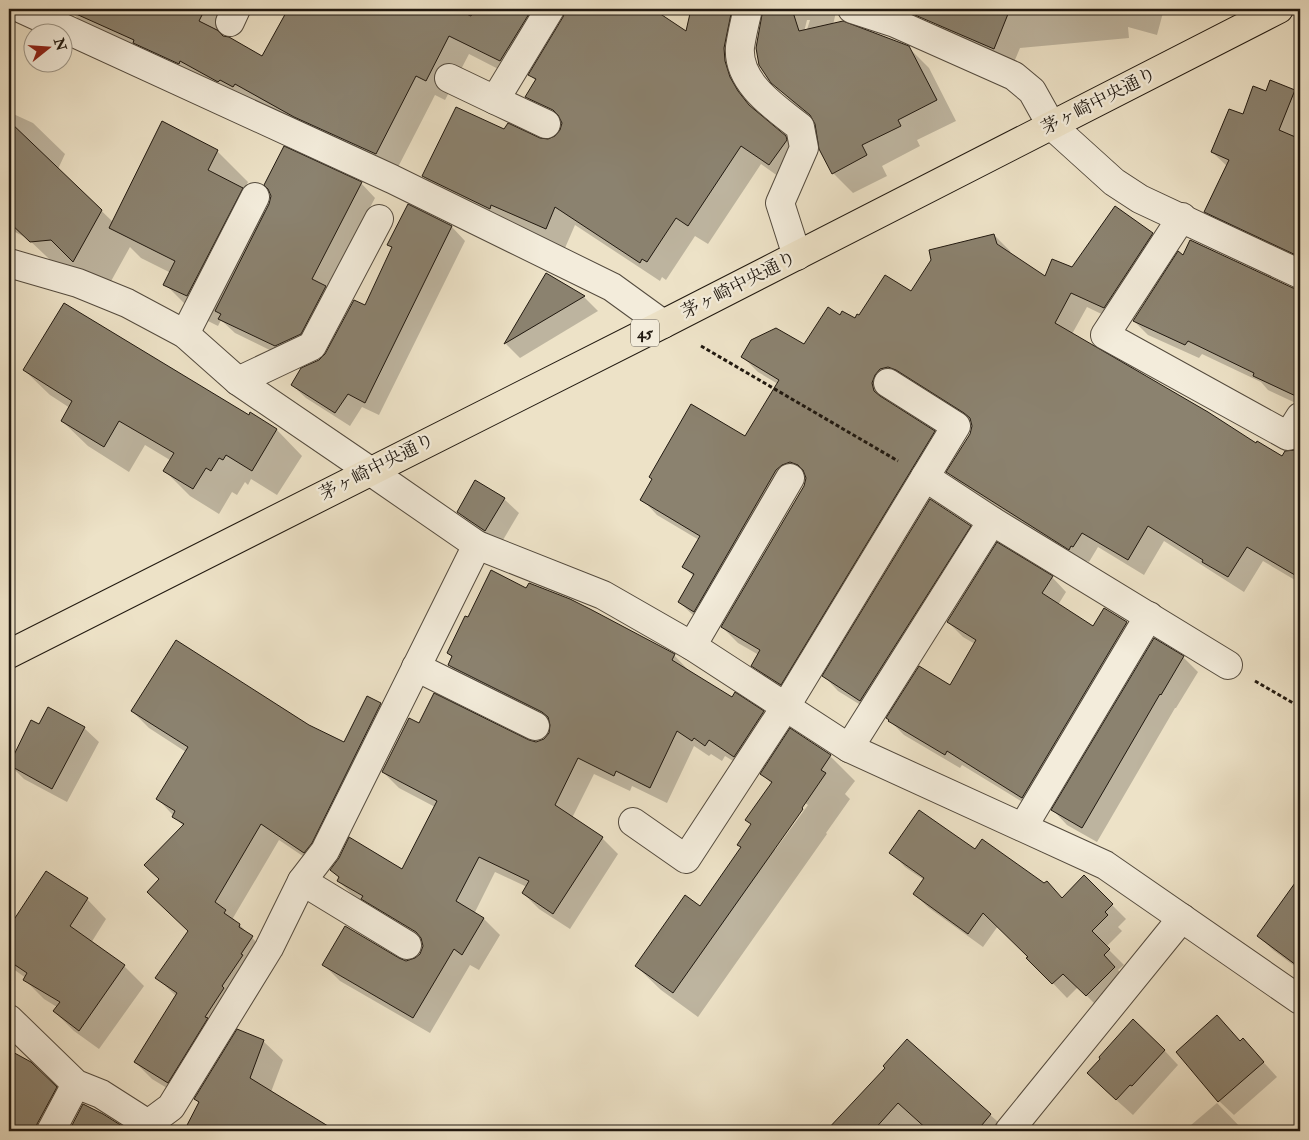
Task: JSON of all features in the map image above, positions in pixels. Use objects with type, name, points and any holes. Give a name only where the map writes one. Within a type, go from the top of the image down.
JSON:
[{"type":"main road","name":"茅ヶ崎中央通り","points":[[9,654],[797,256],[1279,9]]},
{"type":"street","points":[[23,9],[392,179],[612,287],[663,324]]},
{"type":"street","points":[[494,100],[550,9]]},
{"type":"street","points":[[748,9],[740,49],[744,72],[761,96],[800,127],[804,148],[780,203],[797,256]]},
{"type":"street","points":[[852,9],[894,23],[1014,76],[1032,91],[1051,125],[1114,182],[1140,199],[1300,274]]},
{"type":"street","points":[[449,78],[546,124]]},
{"type":"street","points":[[185,334],[255,197]]},
{"type":"street","points":[[1182,218],[1105,336],[1288,436],[1300,417]]},
{"type":"street","points":[[238,381],[312,346],[378,219]]},
{"type":"street","points":[[9,263],[78,283],[127,303],[185,334],[238,381],[370,470],[476,545],[603,595],[692,646],[849,748],[1105,865],[1182,918],[1296,988]]},
{"type":"street","points":[[632,822],[686,859],[786,706],[956,426],[888,383]]},
{"type":"street","points":[[925,476],[992,521],[1228,665]]},
{"type":"street","points":[[692,646],[790,478]]},
{"type":"street","points":[[849,748],[992,521]]},
{"type":"street","points":[[9,1019],[76,1084],[101,1094],[152,1128],[171,1107],[269,948],[302,881],[325,851],[476,545]]},
{"type":"street","points":[[1023,827],[1149,616]]},
{"type":"street","points":[[416,667],[535,726]]},
{"type":"street","points":[[302,881],[407,946]]},
{"type":"street","points":[[1009,1131],[1182,918]]},
{"type":"street","points":[[51,1131],[76,1084]]},
{"type":"path","points":[[701,346],[925,476]]},
{"type":"path","points":[[1228,665],[1300,707]]},
{"type":"building","points":[[65,9],[205,9],[199,21],[262,56],[288,9],[464,9],[462,12],[471,16],[475,9],[532,9],[500,61],[449,36],[426,81],[416,76],[376,154],[294,117],[235,84],[233,87],[220,80],[218,82],[180,61],[179,64],[133,43],[134,40]]},
{"type":"building","points":[[566,9],[653,9],[686,31],[691,9],[732,9],[724,48],[725,61],[730,77],[749,105],[786,136],[787,140],[769,165],[741,146],[688,226],[676,218],[647,262],[642,259],[640,263],[555,207],[546,229],[491,205],[490,209],[422,176],[456,107],[504,129],[508,123],[540,138],[548,139],[555,136],[560,130],[562,123],[558,115],[553,110],[525,97],[536,79],[528,75]]},
{"type":"building","points":[[763,9],[792,9],[799,31],[843,21],[909,46],[937,100],[898,120],[901,126],[862,145],[867,155],[832,174],[819,149],[815,124],[810,115],[771,83],[759,65],[756,48]]},
{"type":"building","points":[[901,9],[1010,9],[994,49]]},
{"type":"building","points":[[1270,80],[1295,90],[1279,130],[1300,139],[1300,257],[1204,212],[1229,160],[1211,152],[1229,109],[1243,114],[1253,86],[1266,91]]},
{"type":"building","points":[[9,121],[102,210],[73,262],[51,240],[30,242],[9,222]]},
{"type":"building","points":[[162,121],[218,150],[208,170],[243,188],[187,296],[163,285],[175,261],[109,228]]},
{"type":"building","points":[[284,146],[362,182],[312,279],[326,286],[301,334],[275,346],[218,319],[221,314],[215,311],[269,204],[271,196],[264,185]]},
{"type":"building","points":[[408,204],[452,226],[365,403],[348,394],[335,413],[291,385],[301,368],[319,360],[325,354],[354,300],[365,305],[392,247],[387,245]]},
{"type":"building","points":[[1115,206],[1153,233],[1104,308],[1071,293],[1055,323],[1208,412],[1256,443],[1257,441],[1282,456],[1285,451],[1295,450],[1300,445],[1300,578],[1247,547],[1228,577],[1148,526],[1128,560],[1082,533],[1069,550],[946,472],[970,434],[972,426],[970,418],[896,370],[888,367],[880,369],[875,375],[872,383],[874,391],[935,431],[781,685],[751,666],[760,650],[721,627],[804,486],[806,478],[803,470],[798,465],[790,462],[776,470],[694,612],[678,602],[694,574],[682,567],[700,536],[640,500],[652,479],[649,477],[691,404],[745,436],[779,380],[741,357],[751,340],[776,328],[804,344],[828,307],[840,315],[842,311],[855,318],[857,314],[859,315],[885,275],[911,291],[931,260],[929,250],[994,234],[997,244],[1045,276],[1052,259],[1072,267]]},
{"type":"building","points":[[1190,240],[1293,288],[1300,289],[1300,345],[1296,354],[1300,356],[1300,398],[1253,376],[1254,373],[1188,341],[1185,345],[1133,321],[1178,251],[1183,255]]},
{"type":"building","points":[[546,273],[585,296],[504,344]]},
{"type":"building","points":[[64,303],[249,415],[250,412],[277,429],[252,471],[226,455],[223,460],[219,458],[211,471],[206,468],[193,489],[163,471],[174,453],[119,421],[104,447],[61,421],[72,401],[23,370]]},
{"type":"building","points":[[475,480],[505,498],[485,531],[457,512]]},
{"type":"building","points":[[930,499],[971,526],[860,701],[822,676]]},
{"type":"building","points":[[997,542],[1053,576],[1042,593],[1093,626],[1104,608],[1127,622],[1022,798],[947,751],[945,755],[886,718],[919,666],[950,685],[976,640],[947,622]]},
{"type":"building","points":[[491,570],[526,588],[529,583],[590,609],[675,654],[672,660],[732,697],[735,692],[764,711],[734,757],[709,740],[705,746],[694,738],[692,741],[677,731],[650,788],[616,771],[614,776],[578,758],[555,805],[603,837],[553,914],[522,893],[529,881],[479,857],[456,901],[484,918],[462,955],[454,949],[413,1018],[322,965],[345,926],[406,961],[420,954],[423,946],[421,938],[416,932],[361,899],[363,896],[337,881],[339,877],[330,870],[339,858],[349,837],[402,869],[437,801],[382,772],[409,718],[419,723],[434,693],[529,740],[536,742],[544,739],[549,733],[548,717],[542,712],[448,665],[452,656],[447,653],[465,616],[468,617]]},
{"type":"building","points":[[1154,638],[1184,656],[1082,828],[1051,810]]},
{"type":"building","points":[[176,640],[309,725],[344,742],[367,696],[381,703],[312,843],[304,853],[261,824],[215,902],[226,910],[224,913],[240,924],[239,927],[253,936],[241,954],[243,955],[222,986],[224,988],[205,1017],[208,1018],[168,1083],[134,1062],[177,993],[155,978],[188,931],[147,892],[159,879],[144,865],[184,824],[172,817],[175,811],[156,799],[188,747],[131,711]]},
{"type":"building","points":[[48,707],[85,727],[52,789],[9,765],[31,720],[39,724]]},
{"type":"building","points":[[790,728],[831,755],[821,770],[826,773],[803,809],[673,993],[635,966],[685,895],[700,906],[741,847],[737,845],[751,824],[745,820],[772,782],[760,774]]},
{"type":"building","points":[[919,810],[975,849],[982,839],[1044,883],[1047,881],[1062,898],[1084,875],[1113,904],[1105,912],[1108,915],[1092,931],[1110,949],[1104,955],[1115,967],[1086,996],[1063,974],[1052,984],[1026,958],[1028,957],[983,913],[968,934],[913,894],[924,878],[889,853]]},
{"type":"building","points":[[46,871],[88,898],[70,926],[125,965],[79,1031],[53,1011],[60,1002],[23,980],[27,973],[9,961],[9,927]]},
{"type":"building","points":[[1300,876],[1300,968],[1257,936]]},
{"type":"building","points":[[1217,1015],[1240,1041],[1243,1038],[1264,1062],[1218,1102],[1176,1052]]},
{"type":"building","points":[[1133,1019],[1165,1050],[1132,1086],[1130,1085],[1116,1100],[1087,1073]]},
{"type":"building","points":[[237,1029],[264,1040],[250,1078],[336,1131],[184,1131],[199,1102],[194,1099]]},
{"type":"building","points":[[907,1039],[991,1114],[977,1131],[929,1131],[898,1103],[873,1131],[826,1131],[885,1068],[883,1066]]},
{"type":"building","points":[[9,1050],[31,1062],[57,1087],[35,1131],[9,1131]]},
{"type":"building","points":[[83,1104],[103,1114],[130,1131],[69,1131]]}]
